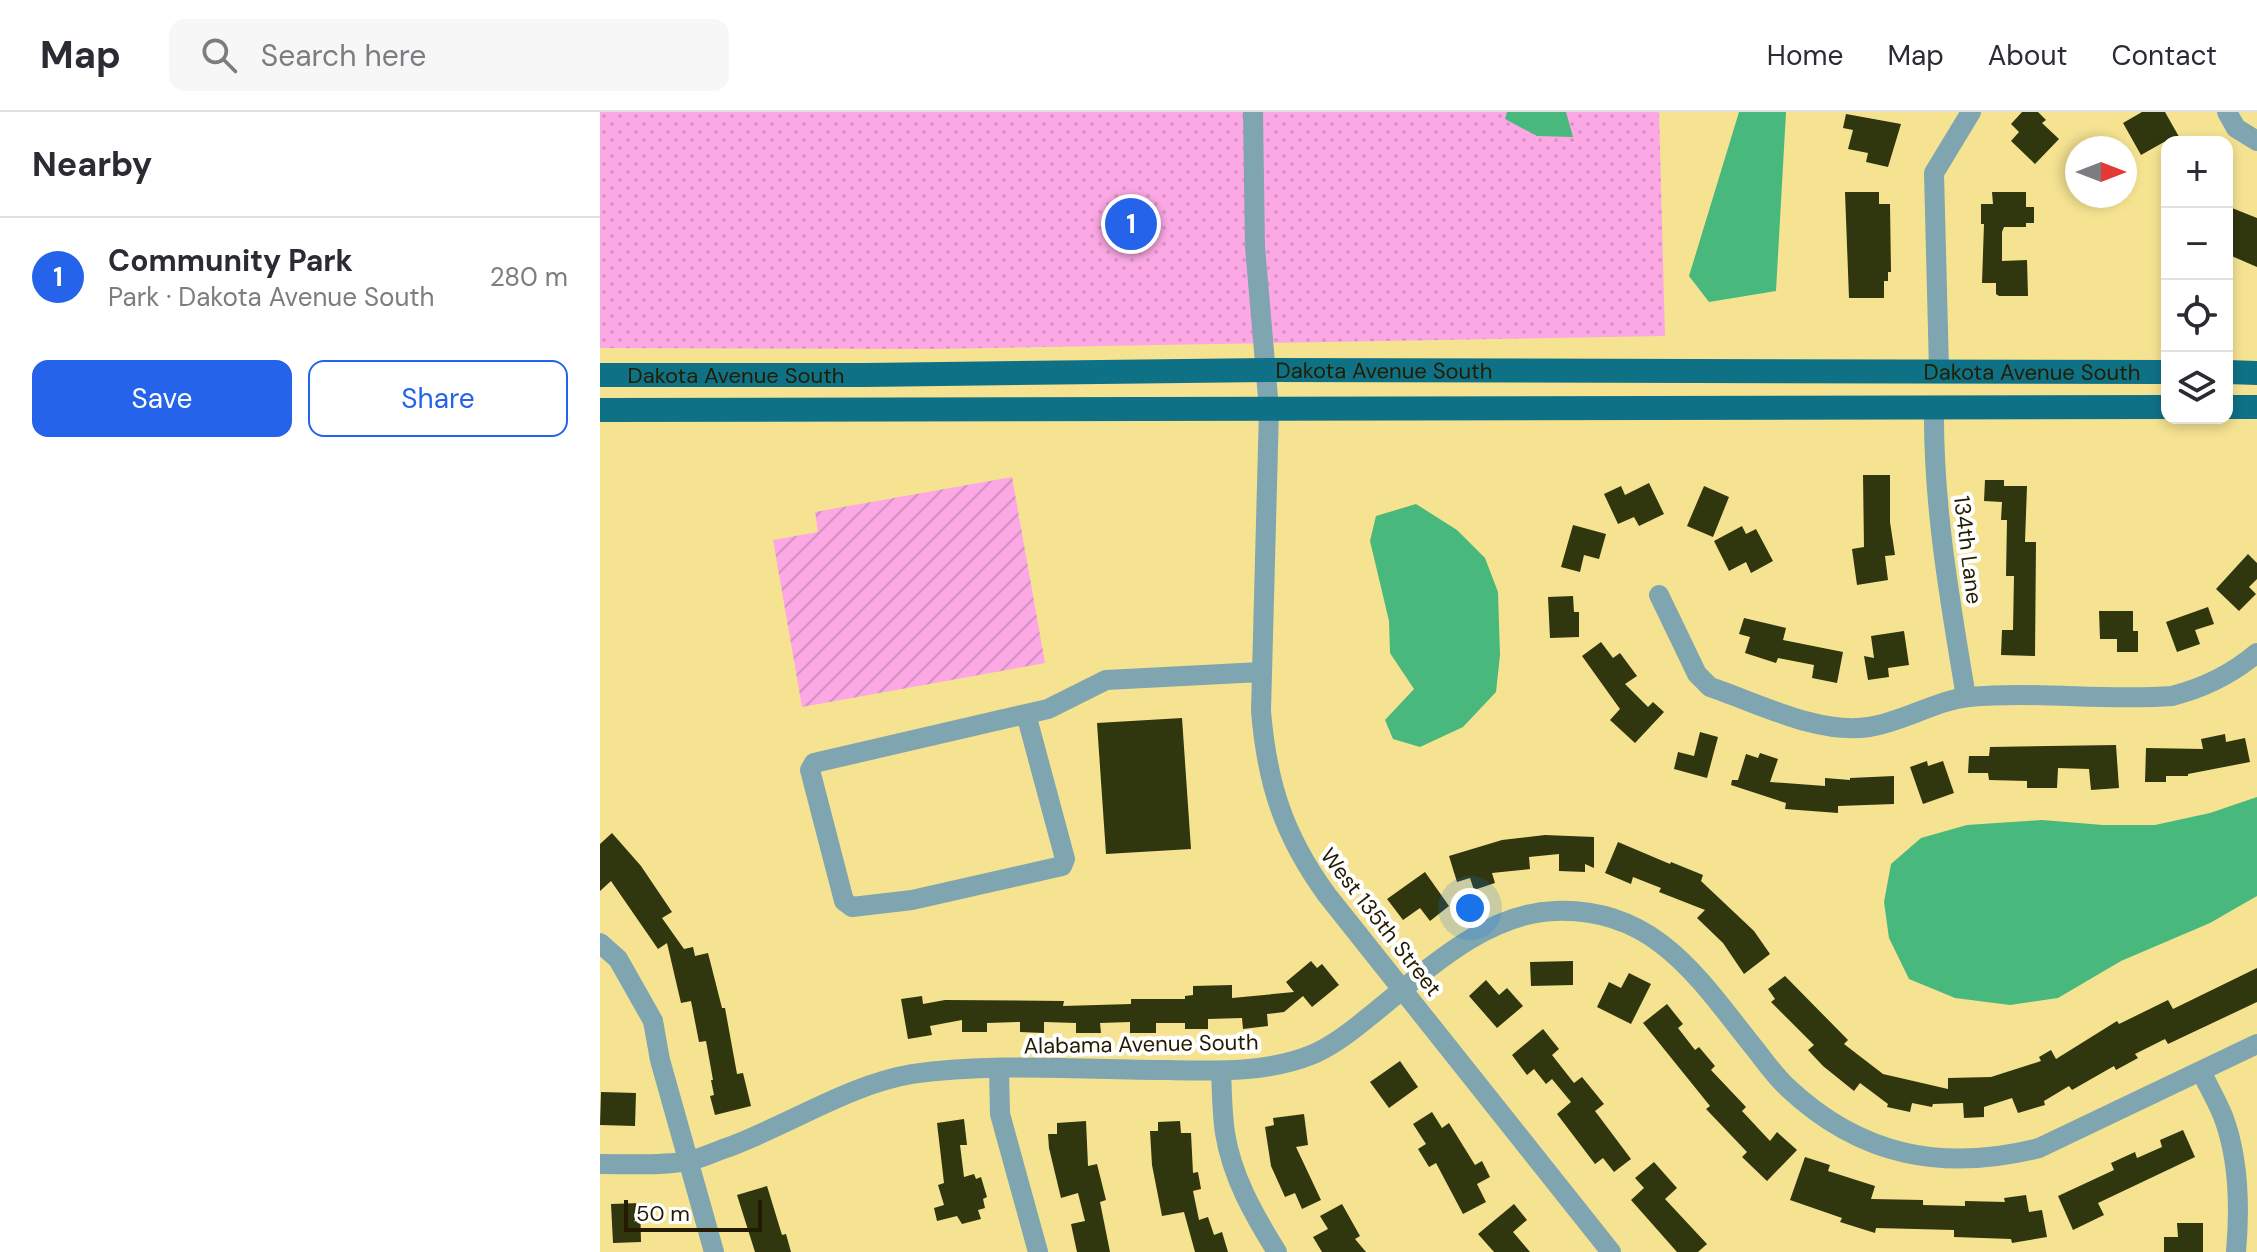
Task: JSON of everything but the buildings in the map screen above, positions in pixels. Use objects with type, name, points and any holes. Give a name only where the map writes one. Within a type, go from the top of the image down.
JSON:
[{"type":"main road","name":"Dakota Avenue South","points":[[600,375],[1267,370],[2161,372]]},
{"type":"main road","points":[[2233,372],[2257,373]]},
{"type":"main road","name":"Dakota Avenue South","points":[[600,410],[2161,407]]},
{"type":"main road","points":[[2233,407],[2257,407]]},
{"type":"street","name":"West 135th Street","points":[[1253,112],[1255,247],[1269,409],[1261,672],[1264,741],[1271,783],[1284,822],[1309,871],[1611,1252]]},
{"type":"street","points":[[1939,370],[1934,173],[1971,112]]},
{"type":"street","points":[[2227,112],[2236,128],[2257,141]]},
{"type":"street","name":"134th Lane","points":[[1934,408],[1933,440],[1940,536],[1966,697]]},
{"type":"street","points":[[1659,595],[1697,674],[1710,687],[1815,724],[1845,728],[1869,727],[1966,697],[2172,696],[2221,678],[2257,653]]},
{"type":"street","points":[[1026,714],[1065,859],[1062,866],[912,900],[852,907],[844,901],[810,770],[814,763],[1026,714],[1048,709],[1106,680],[1261,672]]},
{"type":"street","name":"Alabama Avenue South","points":[[600,1164],[690,1161],[753,1138],[883,1082],[923,1073],[999,1069],[1221,1071],[1260,1068],[1313,1054],[1338,1041],[1474,937],[1500,922],[1558,910],[1618,920],[1644,931],[1669,947],[1694,972],[1786,1087],[1842,1128],[1873,1144],[1901,1153],[1937,1159],[1974,1160],[2039,1148],[2068,1137],[2257,1044]]},
{"type":"street","points":[[600,943],[618,959],[653,1021],[660,1060],[714,1252]]},
{"type":"street","points":[[999,1069],[1000,1114],[1038,1252]]},
{"type":"street","points":[[1221,1071],[1225,1132],[1232,1161],[1255,1217],[1277,1252]]},
{"type":"street","points":[[2201,1071],[2232,1144],[2236,1175],[2236,1252]]},
{"type":"shaded area","points":[[600,112],[1659,112],[1665,336],[931,349],[600,348]]},
{"type":"shaded area","points":[[1507,112],[1566,112],[1573,137],[1537,136],[1505,119]]},
{"type":"shaded area","points":[[1739,112],[1786,112],[1776,291],[1709,302],[1689,276]]},
{"type":"shaded area","points":[[1012,477],[1045,663],[802,707],[773,540],[818,532],[815,512]]},
{"type":"shaded area","points":[[1416,504],[1457,530],[1485,558],[1498,592],[1500,655],[1496,692],[1463,727],[1420,747],[1393,739],[1385,720],[1414,689],[1390,653],[1389,621],[1370,541],[1376,516]]},
{"type":"shaded area","points":[[2257,797],[2257,896],[2210,923],[2121,961],[2058,998],[2010,1005],[1955,998],[1909,979],[1889,938],[1884,902],[1891,864],[1921,838],[1967,825],[2042,820],[2155,825],[2210,813]]},
{"type":"place","name":"Community Park","points":[[1131,224]]}]
